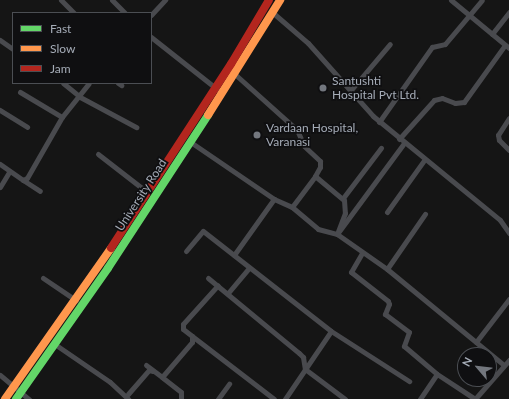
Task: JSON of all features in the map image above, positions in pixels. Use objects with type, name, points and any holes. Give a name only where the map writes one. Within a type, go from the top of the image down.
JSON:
[{"type":"main road","points":[[232,71],[269,0]]},
{"type":"main road","name":"University Road","points":[[19,396],[56,345],[189,142],[219,90],[280,0]]},
{"type":"main road","points":[[5,399],[76,300],[147,192],[219,90]]},
{"type":"street","points":[[61,0],[73,12]]},
{"type":"street","points":[[112,0],[123,12]]},
{"type":"street","points":[[152,14],[165,0]]},
{"type":"street","points":[[399,139],[434,100],[442,98],[455,103],[464,102],[507,46],[451,0]]},
{"type":"street","points":[[379,122],[432,47],[445,44],[482,0]]},
{"type":"street","points":[[272,12],[308,42],[379,122],[500,220],[509,233]]},
{"type":"street","points":[[492,34],[509,12]]},
{"type":"street","points":[[152,38],[219,90]]},
{"type":"street","points":[[0,40],[12,48]]},
{"type":"street","points":[[351,90],[390,44]]},
{"type":"street","points":[[232,71],[300,133],[304,146],[321,164],[315,176],[292,207]]},
{"type":"street","points":[[64,84],[80,97],[136,127]]},
{"type":"street","points":[[23,180],[27,178],[62,117],[80,97],[88,84]]},
{"type":"street","points":[[20,92],[62,117]]},
{"type":"street","points":[[0,110],[27,127]]},
{"type":"street","points":[[509,118],[498,135],[499,140],[509,150]]},
{"type":"street","points":[[189,142],[274,199],[292,207],[318,229],[337,234],[362,253],[387,269],[504,365]]},
{"type":"street","points":[[337,234],[404,143]]},
{"type":"street","points":[[343,198],[381,148]]},
{"type":"street","points":[[98,154],[147,192]]},
{"type":"street","points":[[387,212],[425,159]]},
{"type":"street","points":[[0,164],[9,172],[40,191]]},
{"type":"street","points":[[0,186],[9,172]]},
{"type":"street","points":[[315,176],[343,198],[345,213],[337,234]]},
{"type":"street","points":[[234,255],[274,199]]},
{"type":"street","points":[[387,269],[425,214]]},
{"type":"street","points":[[186,251],[203,231],[331,331],[409,381]]},
{"type":"street","points":[[362,253],[351,272],[388,301],[389,304],[385,314],[409,332],[404,346],[437,374],[475,399],[509,360]]},
{"type":"street","points":[[228,293],[249,268]]},
{"type":"street","points":[[44,278],[76,300]]},
{"type":"street","points":[[208,278],[299,353],[303,357],[305,369],[345,399]]},
{"type":"street","points":[[218,285],[182,327],[274,399]]},
{"type":"street","points":[[476,342],[509,299]]},
{"type":"street","points":[[285,399],[331,331]]},
{"type":"street","points":[[162,377],[192,342],[192,336]]},
{"type":"street","points":[[56,345],[110,382],[128,397],[149,370],[153,371]]},
{"type":"street","points":[[146,365],[181,392],[181,399]]},
{"type":"street","points":[[420,399],[437,374]]},
{"type":"street","points":[[0,375],[15,387],[19,396],[29,399]]},
{"type":"street","points":[[218,399],[229,384]]},
{"type":"traffic: fast","points":[[16,399],[108,268],[208,115]]},
{"type":"traffic: slow","points":[[208,115],[280,0]]},
{"type":"traffic: slow","points":[[5,399],[111,248]]},
{"type":"traffic: jam","points":[[111,248],[231,64],[269,0]]},
{"type":"place","name":"Santushti Hospital Pvt Ltd.","points":[[323,88]]},
{"type":"place","name":"Vardaan Hospital, Varanasi","points":[[257,135]]}]
